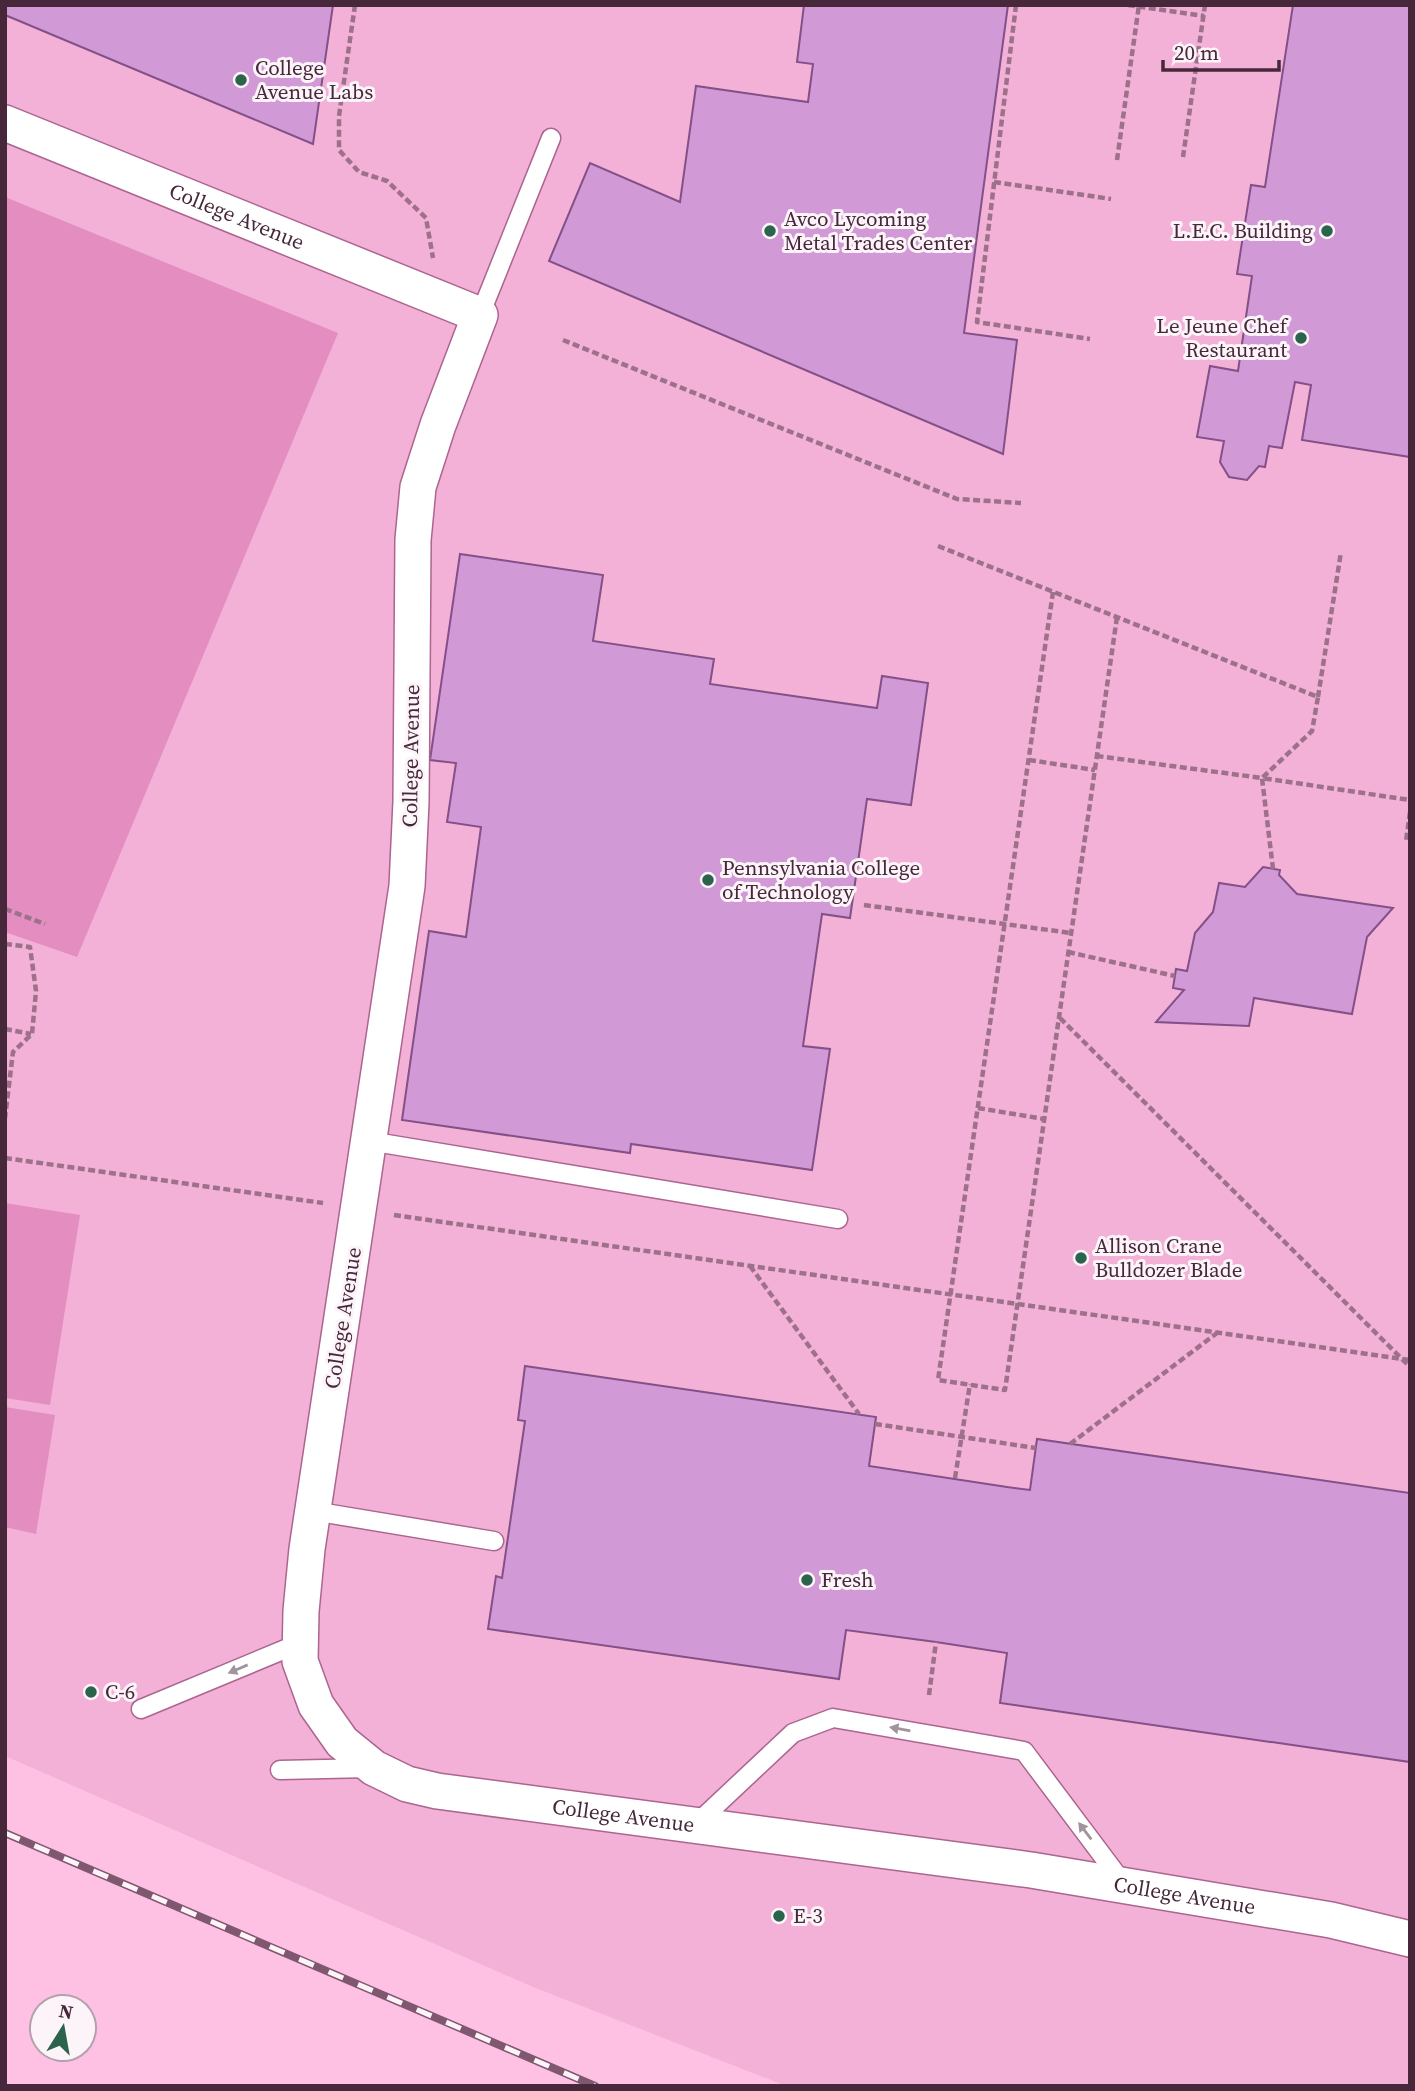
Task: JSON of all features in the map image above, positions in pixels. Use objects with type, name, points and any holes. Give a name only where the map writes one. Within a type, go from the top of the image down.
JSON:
[{"type":"street","name":"College Avenue","points":[[5,123],[480,315],[438,425],[418,487],[413,540],[412,762],[407,886],[302,1600],[300,1661],[316,1705],[342,1742],[374,1768],[407,1784],[437,1791],[1017,1868],[1331,1920],[1410,1939]]},
{"type":"lane","points":[[480,315],[551,138]]},
{"type":"lane","points":[[369,1141],[838,1219]]},
{"type":"lane","points":[[313,1511],[494,1541]]},
{"type":"lane","points":[[141,1709],[300,1643]]},
{"type":"lane","points":[[694,1826],[793,1733],[833,1718],[1024,1751],[1126,1886]]},
{"type":"lane","points":[[280,1770],[374,1768]]},
{"type":"path","points":[[355,5],[339,117],[339,150],[359,172],[387,181],[426,218],[435,265]]},
{"type":"path","points":[[1016,5],[977,322],[1090,339]]},
{"type":"path","points":[[1128,5],[1204,16]]},
{"type":"path","points":[[1183,157],[1205,5]]},
{"type":"path","points":[[1116,160],[1139,6]]},
{"type":"path","points":[[994,182],[1111,199]]},
{"type":"path","points":[[563,340],[957,499],[1021,503]]},
{"type":"path","points":[[938,546],[1318,697]]},
{"type":"path","points":[[1262,778],[1312,731],[1341,552]]},
{"type":"path","points":[[1053,592],[938,1380],[1005,1390],[1117,617]]},
{"type":"path","points":[[1097,756],[1410,800]]},
{"type":"path","points":[[1029,760],[1095,770]]},
{"type":"path","points":[[1262,778],[1273,869]]},
{"type":"path","points":[[1410,812],[1406,841],[1410,841]]},
{"type":"path","points":[[864,905],[1071,933]]},
{"type":"path","points":[[5,909],[45,924]]},
{"type":"path","points":[[5,944],[30,947],[36,991],[32,1034],[13,1052],[5,1118]]},
{"type":"path","points":[[1068,952],[1175,976]]},
{"type":"path","points":[[1059,1017],[1410,1367]]},
{"type":"path","points":[[5,1029],[32,1034]]},
{"type":"path","points":[[978,1108],[1044,1119]]},
{"type":"path","points":[[5,1158],[329,1204]]},
{"type":"path","points":[[386,1214],[1410,1360]]},
{"type":"path","points":[[750,1266],[859,1414]]},
{"type":"path","points":[[1070,1444],[1217,1333]]},
{"type":"path","points":[[955,1478],[970,1384]]},
{"type":"path","points":[[875,1424],[1036,1448]]},
{"type":"path","points":[[929,1695],[936,1642]]},
{"type":"shaded area","name":"Pennsylvania College of Technology","points":[[5,5],[1410,5],[1410,2086],[786,2086],[533,1987],[5,1756]]},
{"type":"shaded area","points":[[5,197],[338,333],[77,957],[5,932]]},
{"type":"shaded area","points":[[5,1203],[80,1215],[50,1405],[5,1398]]},
{"type":"shaded area","points":[[5,1407],[55,1415],[36,1534],[5,1527]]},
{"type":"building","name":"College Avenue Labs","points":[[5,5],[333,5],[313,144],[5,15]]},
{"type":"building","name":"Avco Lycoming Metal Trades Center","points":[[804,5],[1008,5],[964,333],[1017,340],[1003,454],[549,261],[590,163],[680,202],[696,86],[808,102],[813,64],[797,62]]},
{"type":"building","name":"L.E.C. Building","points":[[1293,5],[1410,5],[1410,457],[1302,440],[1311,385],[1295,382],[1282,448],[1269,446],[1265,467],[1259,466],[1247,480],[1229,477],[1220,462],[1224,441],[1197,437],[1210,366],[1238,371],[1252,276],[1237,274],[1251,185],[1265,187]]},
{"type":"building","points":[[460,554],[603,575],[593,641],[714,659],[710,684],[877,708],[882,676],[928,683],[911,805],[867,799],[850,918],[822,914],[803,1046],[830,1049],[812,1170],[631,1144],[630,1153],[402,1120],[429,931],[466,937],[481,827],[447,822],[456,763],[430,760]]},
{"type":"building","points":[[1263,867],[1280,870],[1279,875],[1297,894],[1393,908],[1367,937],[1352,1014],[1254,998],[1249,1026],[1156,1022],[1184,990],[1173,988],[1176,969],[1187,971],[1195,933],[1213,912],[1219,883],[1245,887]]},
{"type":"building","points":[[525,1366],[876,1417],[869,1466],[1007,1487],[1030,1490],[1037,1439],[1410,1493],[1410,1762],[1000,1703],[1007,1653],[936,1642],[846,1630],[839,1679],[488,1629],[496,1576],[502,1578],[525,1421],[518,1420]]},
{"type":"railway","points":[[5,1833],[595,2086]]},
{"type":"place","name":"College Avenue Labs","points":[[241,80]]},
{"type":"place","name":"Avco Lycoming Metal Trades Center","points":[[770,231]]},
{"type":"place","name":"L.E.C. Building","points":[[1327,231]]},
{"type":"place","name":"Le Jeune Chef Restaurant","points":[[1301,338]]},
{"type":"place","name":"Pennsylvania College of Technology","points":[[708,880]]},
{"type":"place","name":"Allison Crane Bulldozer Blade","points":[[1081,1258]]},
{"type":"place","name":"Fresh","points":[[807,1580]]},
{"type":"place","name":"C-6","points":[[91,1692]]},
{"type":"place","name":"E-3","points":[[779,1916]]}]
